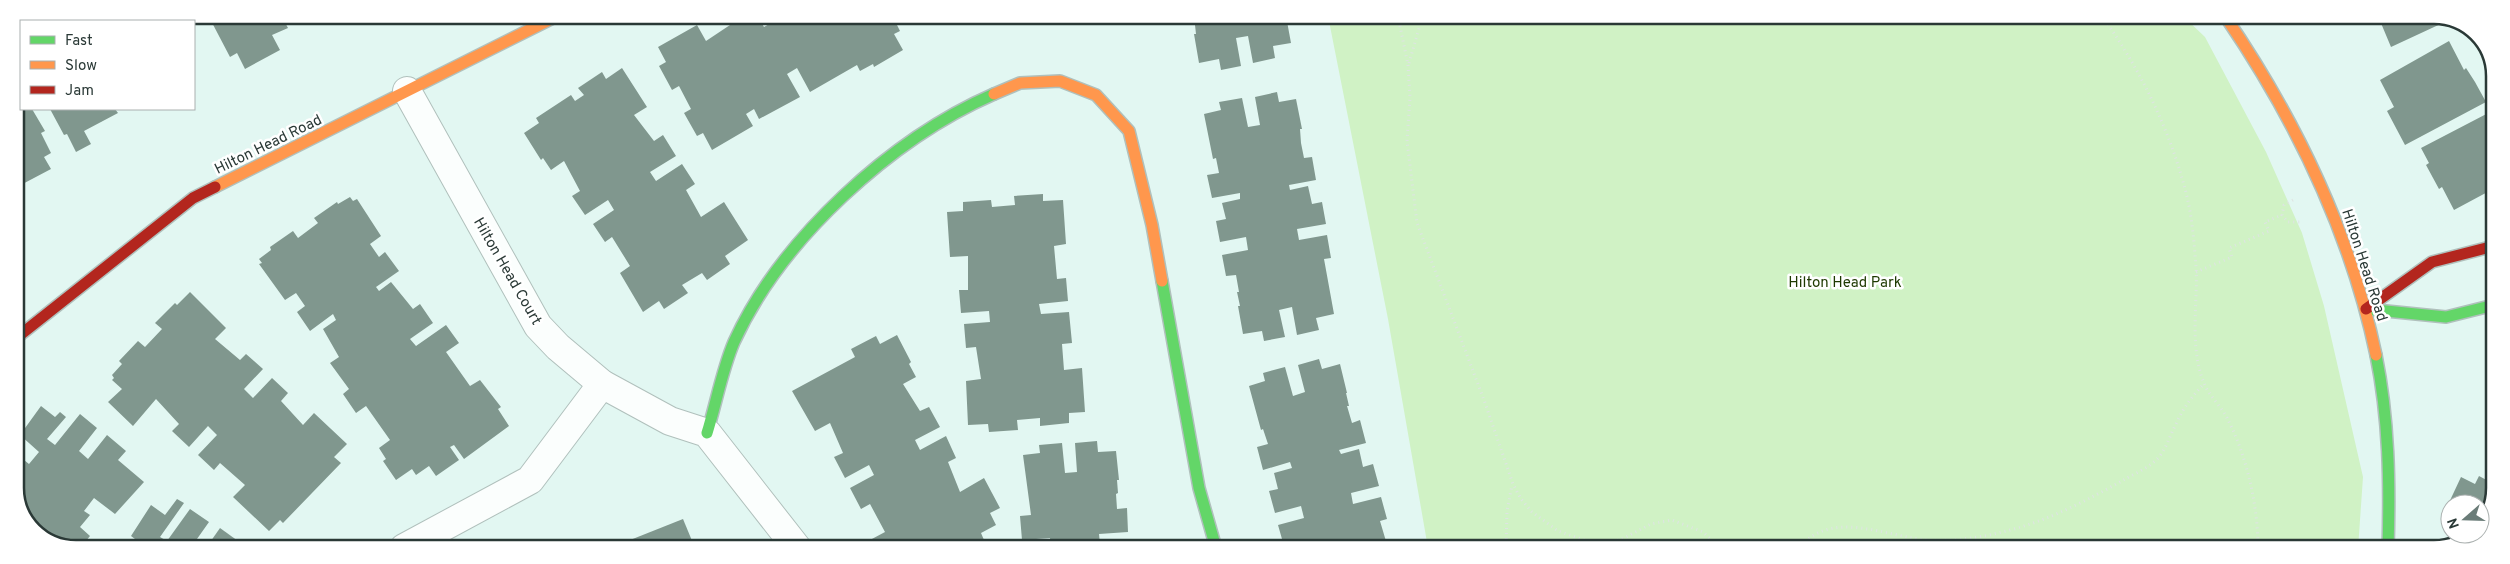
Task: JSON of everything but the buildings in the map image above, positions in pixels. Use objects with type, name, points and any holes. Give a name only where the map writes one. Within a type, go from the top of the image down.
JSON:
[{"type":"street","name":"Hilton Head Road","points":[[24,332],[193,198],[540,24]]},
{"type":"street","name":"Hilton Head Road","points":[[2230,24],[2262,71],[2304,146],[2338,227],[2366,308],[2385,408],[2389,473],[2388,540]]},
{"type":"street","points":[[792,540],[707,433],[734,343],[768,284],[807,231],[894,152],[969,105],[1020,83],[1060,81],[1096,95],[1129,131],[1152,225],[1199,488],[1214,540]]},
{"type":"street","name":"Hilton Head Court","points":[[408,91],[538,326],[572,360],[602,384],[670,421],[707,433]]},
{"type":"street","points":[[2366,308],[2432,262],[2486,248]]},
{"type":"street","points":[[2366,308],[2446,317],[2486,307]]},
{"type":"street","points":[[419,540],[530,480],[602,384]]},
{"type":"path","points":[[1400,24],[1408,66],[1410,97],[1407,141],[1417,223],[1484,400],[1513,484],[1521,499],[1543,522],[1558,531],[1582,540]]},
{"type":"path","points":[[1408,66],[1420,24]]},
{"type":"path","points":[[2107,24],[2154,105],[2186,189],[2193,226],[2196,272],[2196,346],[2204,384],[2226,416],[2237,438],[2253,502],[2257,540]]},
{"type":"path","points":[[2282,215],[2284,206],[2293,200]]},
{"type":"path","points":[[2196,272],[2232,257],[2229,248],[2269,231],[2266,222],[2282,215]]},
{"type":"path","points":[[2282,215],[2288,222],[2301,222]]},
{"type":"path","points":[[1807,540],[1812,535],[1846,526],[1877,529],[1929,540],[1964,539],[2004,532],[2068,508],[2092,498],[2150,465],[2167,446],[2193,394],[2204,384]]},
{"type":"path","points":[[1506,540],[1507,511],[1513,484]]},
{"type":"path","points":[[1619,540],[1659,521],[1672,520],[1703,532],[1711,540]]},
{"type":"green space","name":"Hilton Head Park","points":[[1330,24],[2191,24],[2205,37],[2266,152],[2302,233],[2324,306],[2363,477],[2359,540],[1427,540],[1388,319]]},
{"type":"traffic: fast","points":[[707,433],[734,342],[754,304],[780,266],[810,230],[843,196],[879,165],[917,137],[955,113],[994,94]]},
{"type":"traffic: fast","points":[[1162,281],[1199,488],[1214,540]]},
{"type":"traffic: fast","points":[[2366,309],[2446,317],[2486,307]]},
{"type":"traffic: fast","points":[[2376,355],[2384,403],[2388,451],[2388,540]]},
{"type":"traffic: slow","points":[[215,187],[541,24]]},
{"type":"traffic: slow","points":[[2230,24],[2275,95],[2297,136],[2336,221],[2365,309],[2376,355]]},
{"type":"traffic: slow","points":[[994,94],[1020,83],[1060,81],[1096,95],[1129,131],[1152,225],[1162,281]]},
{"type":"traffic: jam","points":[[24,332],[193,198],[215,187]]},
{"type":"traffic: jam","points":[[2366,309],[2432,262],[2486,248]]}]
